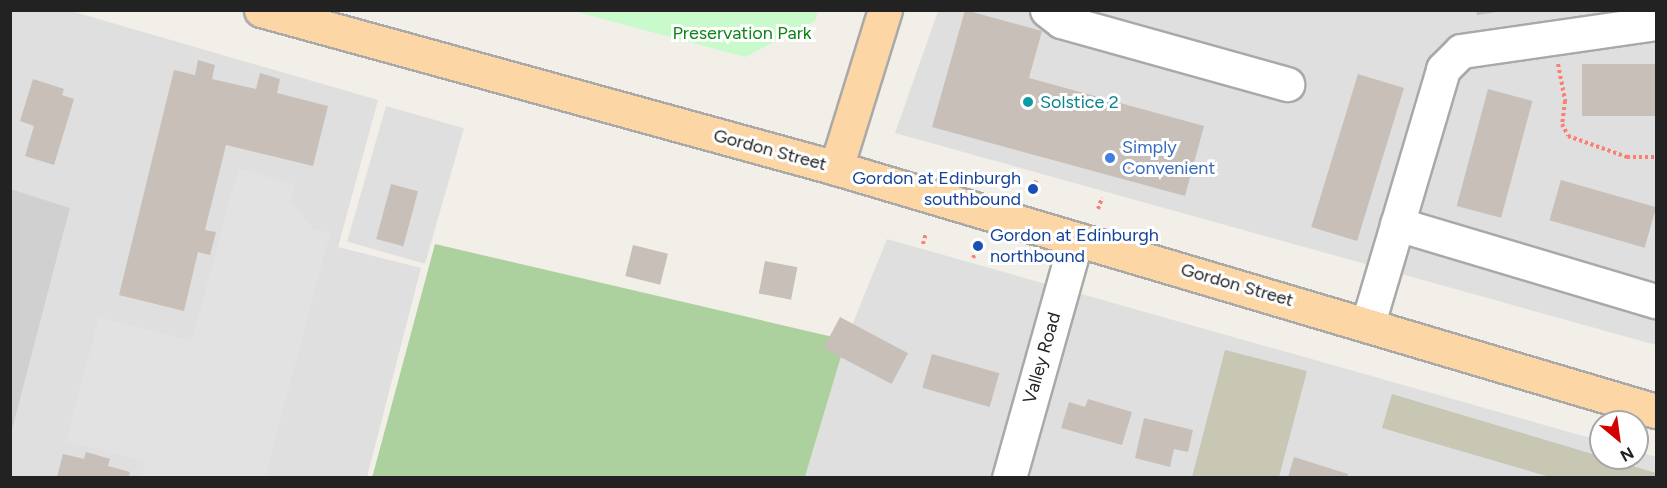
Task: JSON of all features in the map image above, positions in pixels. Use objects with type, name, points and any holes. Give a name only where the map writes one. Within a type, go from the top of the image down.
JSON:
[{"type":"main road","name":"Gordon Street","points":[[261,10],[836,168],[1076,240],[1368,322],[1656,411]]},
{"type":"main road","points":[[836,168],[885,10]]},
{"type":"street","points":[[1047,10],[1061,21],[1287,84]]},
{"type":"street","points":[[1368,322],[1443,69],[1461,51],[1656,23]]},
{"type":"street","points":[[1397,224],[1656,301]]},
{"type":"street","name":"Valley Road","points":[[1009,477],[1076,240]]},
{"type":"path","points":[[1553,38],[1565,101],[1562,124],[1568,136],[1627,157],[1656,157]]},
{"type":"path","points":[[1033,189],[1037,179]]},
{"type":"path","points":[[1098,210],[1102,198]]},
{"type":"path","points":[[923,244],[926,232]]},
{"type":"path","points":[[973,258],[978,246]]},
{"type":"shaded area","points":[[11,11],[71,11],[378,100],[338,247],[421,268],[367,477],[11,477],[11,434],[70,208],[11,189]]},
{"type":"shaded area","points":[[938,11],[1656,11],[1656,345],[895,133]]},
{"type":"shaded area","points":[[386,106],[464,128],[425,264],[347,242]]},
{"type":"shaded area","points":[[238,169],[295,184],[291,201],[313,229],[330,234],[265,477],[141,477],[145,461],[66,441],[99,317],[192,341]]},
{"type":"shaded area","points":[[11,189],[70,208],[11,434]]},
{"type":"shaded area","points":[[887,239],[1589,438],[1589,470],[1649,470],[1649,455],[1656,457],[1656,478],[805,478],[846,340]]},
{"type":"shaded area","points":[[1225,350],[1307,371],[1279,477],[1192,477]]},
{"type":"shaded area","points":[[1392,394],[1589,453],[1589,470],[1646,470],[1656,473],[1656,477],[1550,477],[1382,428]]},
{"type":"green space","name":"Preservation Park","points":[[573,11],[818,11],[815,21],[745,57]]},
{"type":"green space","points":[[435,244],[846,340],[805,477],[372,478]]},
{"type":"building","name":"Solstice 2","points":[[965,10],[1042,31],[1029,78],[1204,126],[1185,196],[932,127]]},
{"type":"building","points":[[1476,10],[1497,10],[1497,12],[1477,15]]},
{"type":"building","points":[[198,60],[215,65],[212,79],[256,89],[260,73],[280,79],[277,93],[328,106],[313,166],[226,145],[205,230],[216,232],[210,255],[198,252],[184,311],[119,295],[174,70],[195,75]]},
{"type":"building","points":[[1582,64],[1656,64],[1656,116],[1582,116]]},
{"type":"building","points":[[1358,74],[1404,88],[1357,241],[1311,227]]},
{"type":"building","points":[[33,79],[64,89],[62,95],[74,99],[54,165],[25,156],[34,126],[20,121]]},
{"type":"building","points":[[1488,89],[1532,101],[1501,218],[1457,206]]},
{"type":"building","points":[[1561,180],[1656,207],[1645,248],[1549,220]]},
{"type":"building","points":[[391,184],[418,191],[403,246],[376,239]]},
{"type":"building","points":[[633,245],[668,254],[660,285],[625,276]]},
{"type":"building","points":[[765,261],[797,267],[791,300],[759,293]]},
{"type":"building","points":[[840,317],[908,353],[892,384],[824,348]]},
{"type":"building","points":[[932,354],[999,373],[990,407],[922,388]]},
{"type":"building","points":[[1088,399],[1132,412],[1122,445],[1061,428],[1069,402],[1085,407]]},
{"type":"building","points":[[1144,418],[1193,430],[1188,452],[1174,449],[1170,467],[1135,458]]},
{"type":"building","points":[[86,452],[110,459],[108,466],[130,472],[129,477],[57,477],[63,454],[84,459]]},
{"type":"building","points":[[1294,457],[1348,474],[1347,477],[1288,477]]},
{"type":"place","name":"Solstice 2","points":[[1028,102]]},
{"type":"place","name":"Simply Convenient","points":[[1110,158]]},
{"type":"place","name":"Gordon at Edinburgh southbound","points":[[1033,189]]},
{"type":"place","name":"Gordon at Edinburgh northbound","points":[[978,246]]}]
